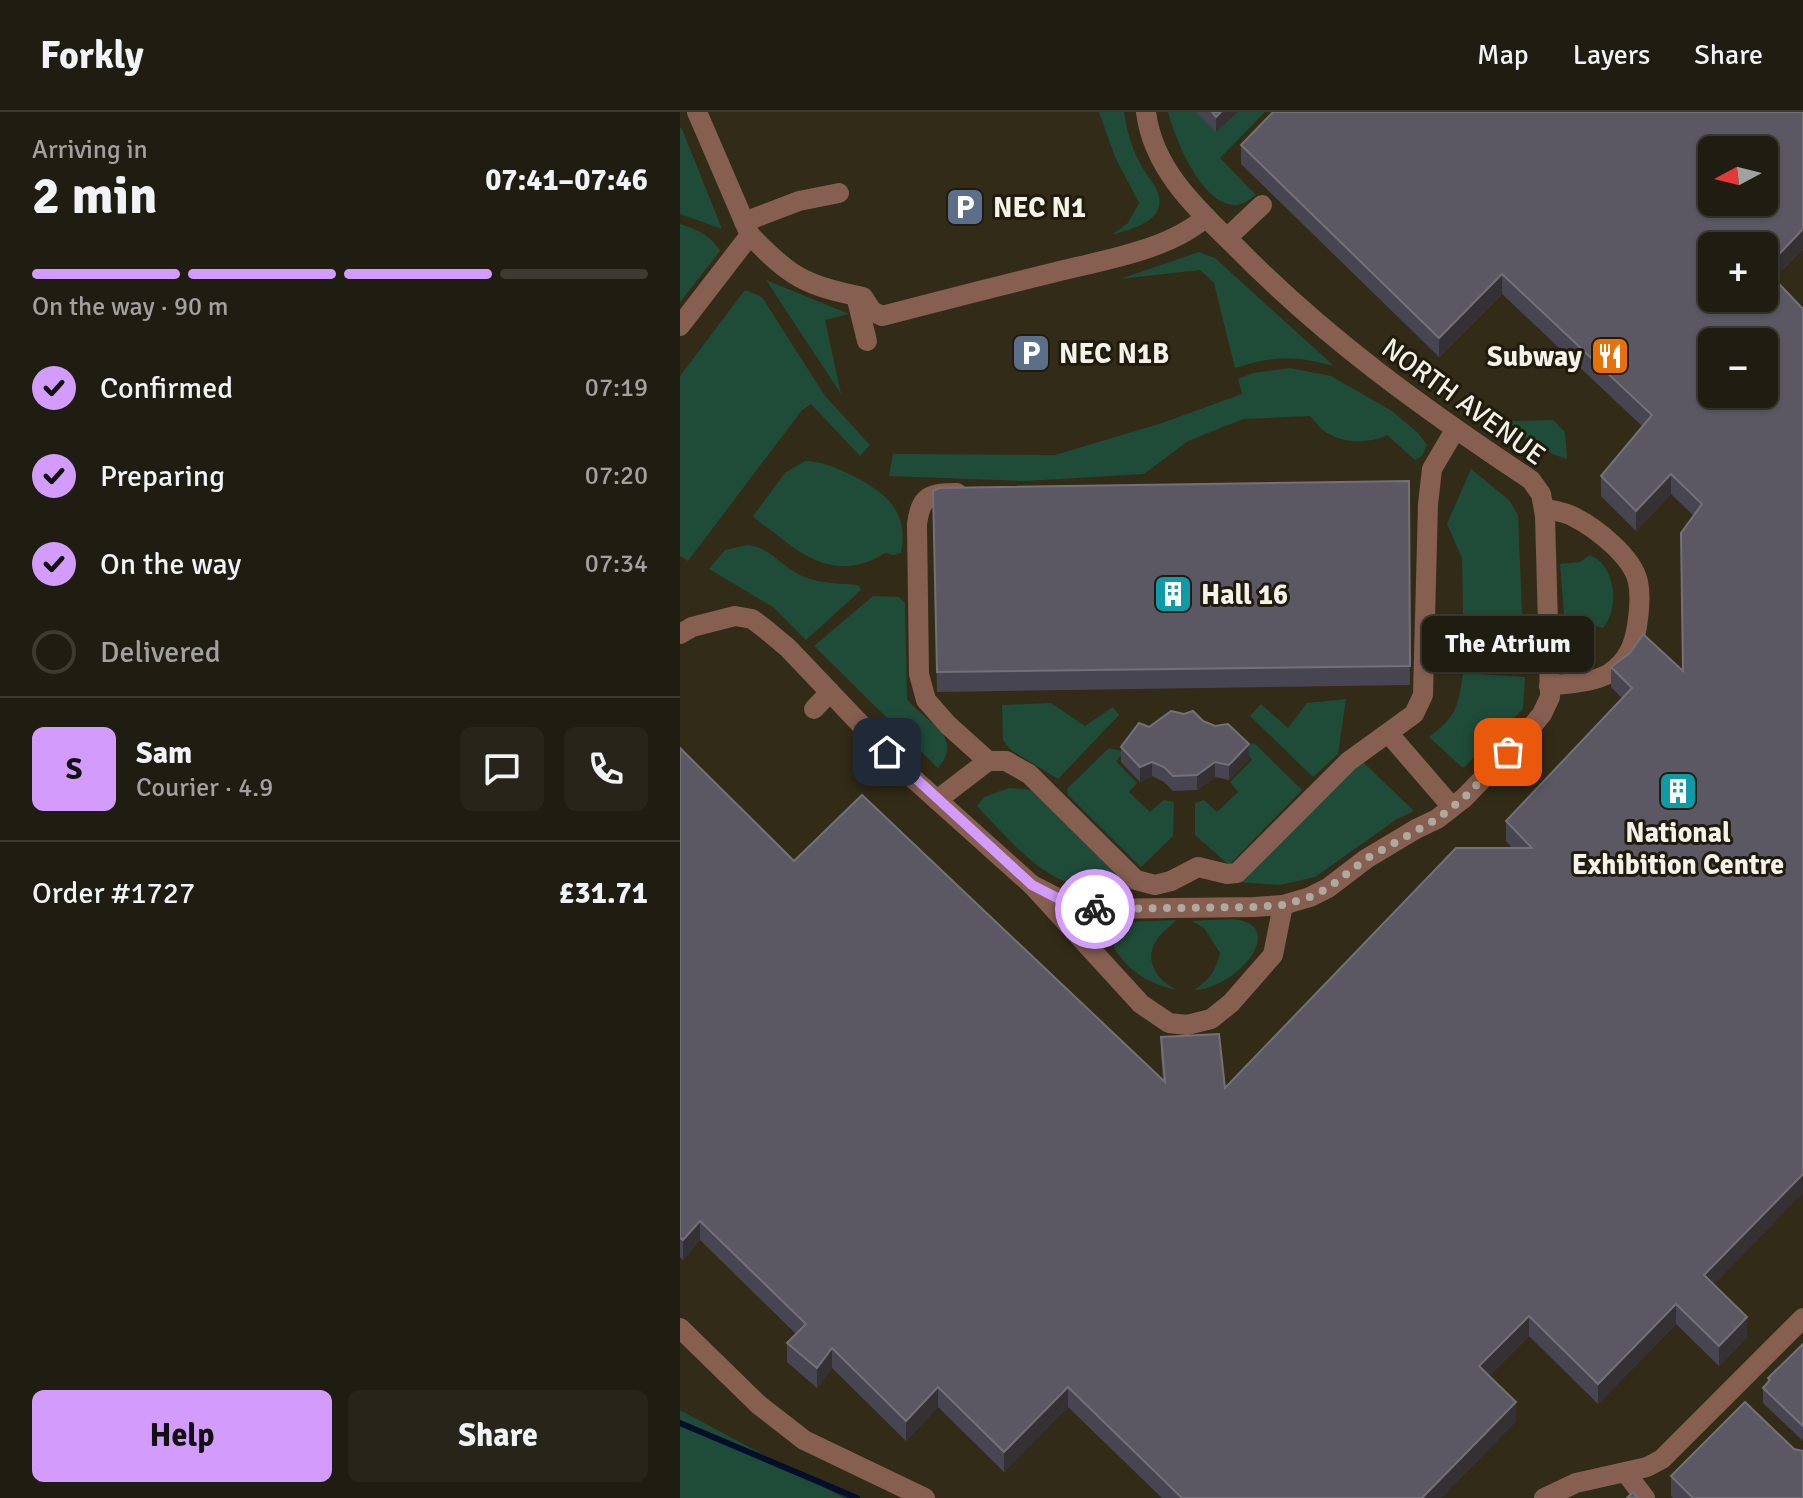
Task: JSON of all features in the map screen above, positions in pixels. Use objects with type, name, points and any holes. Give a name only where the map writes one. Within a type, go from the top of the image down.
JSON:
[{"type":"street","points":[[697,112],[747,229],[790,274],[824,289],[863,297],[872,311],[882,316],[1112,258],[1192,230],[1206,217]]},
{"type":"street","name":"NORTH AVENUE","points":[[1032,885],[1067,903],[1095,909],[1283,905],[1310,897],[1452,807],[1524,736],[1542,714],[1550,697],[1541,494],[1531,480],[1394,387],[1284,297],[1175,184],[1153,141],[1146,112]]},
{"type":"street","points":[[680,326],[747,229],[799,201],[839,193]]},
{"type":"street","points":[[1227,238],[1262,205]]},
{"type":"street","points":[[856,296],[867,341]]},
{"type":"street","points":[[937,800],[988,761],[1006,761],[1029,774],[1136,880],[1155,885],[1198,867],[1227,874],[1237,873],[1349,761],[1414,714],[1423,695],[1422,488],[1455,430]]},
{"type":"street","points":[[971,493],[942,493],[927,497],[920,505],[917,524],[919,674],[926,700],[988,761]]},
{"type":"street","points":[[1544,508],[1586,523],[1609,542],[1638,580],[1639,600],[1631,652],[1621,663],[1600,678],[1549,686]]},
{"type":"street","points":[[680,634],[735,616],[752,619],[788,648],[830,692],[862,739],[937,800],[1032,885],[1141,1004],[1169,1023],[1187,1025],[1211,1019],[1231,1003],[1273,955],[1283,905]]},
{"type":"street","points":[[814,709],[830,692]]},
{"type":"street","points":[[1389,734],[1452,807]]},
{"type":"street","points":[[1185,874],[1187,908]]},
{"type":"street","points":[[1544,1498],[1576,1483],[1632,1489],[1647,1467],[1662,1459],[1738,1396],[1803,1318]]},
{"type":"street","points":[[680,1328],[759,1405],[804,1440],[925,1498]]},
{"type":"shaded area","points":[[680,112],[1803,112],[1803,1498],[844,1498],[680,1410]]},
{"type":"green space","points":[[1099,112],[1124,112],[1135,154],[1156,188],[1159,199],[1159,208],[1148,221],[1112,235],[1128,223],[1139,203],[1115,157]]},
{"type":"green space","points":[[1168,112],[1265,112],[1220,158],[1256,195],[1234,205],[1210,193],[1191,168]]},
{"type":"green space","points":[[680,127],[682,129],[722,229],[680,214]]},
{"type":"green space","points":[[680,224],[703,234],[720,251],[680,302]]},
{"type":"green space","points":[[1199,252],[1215,258],[1334,366],[1284,358],[1235,368],[1214,283],[1200,270],[1120,279]]},
{"type":"green space","points":[[766,280],[849,314],[825,320],[841,394]]},
{"type":"green space","points":[[745,290],[762,297],[825,396],[870,445],[860,456],[811,404],[802,410],[688,561],[680,556],[680,376]]},
{"type":"green space","points":[[1290,368],[1331,376],[1392,411],[1427,445],[1422,456],[1415,460],[1387,435],[1373,440],[1343,440],[1324,431],[1310,416],[1243,419],[1188,441],[1144,474],[1026,481],[889,476],[893,454],[1055,455],[1159,424],[1242,394],[1238,379],[1253,373]]},
{"type":"green space","points":[[1553,420],[1565,432],[1567,459],[1535,445],[1520,434],[1510,421]]},
{"type":"green space","points":[[805,461],[841,470],[885,497],[902,526],[901,553],[885,553],[856,565],[828,564],[802,553],[756,519],[753,516],[785,473]]},
{"type":"green space","points":[[1471,469],[1509,500],[1518,515],[1524,662],[1464,663],[1462,558],[1447,524]]},
{"type":"green space","points":[[747,545],[762,549],[809,579],[858,585],[861,590],[806,640],[773,607],[709,569],[725,550]]},
{"type":"green space","points":[[1590,555],[1599,560],[1610,578],[1612,610],[1603,628],[1591,624],[1565,627],[1560,564],[1580,562]]},
{"type":"green space","points":[[873,596],[899,597],[905,603],[907,699],[945,737],[945,756],[938,768],[814,646]]},
{"type":"green space","points":[[1463,673],[1525,677],[1523,709],[1463,768],[1429,737],[1455,710]]},
{"type":"green space","points":[[1346,699],[1338,754],[1313,777],[1250,716],[1261,704],[1288,728],[1307,703]]},
{"type":"green space","points":[[1051,703],[1085,726],[1113,707],[1119,715],[1058,779],[1011,750],[1003,740],[1002,705]]},
{"type":"green space","points":[[1254,743],[1302,790],[1229,865],[1195,835],[1195,803],[1204,800],[1217,812],[1238,792],[1230,782],[1252,760],[1244,748]]},
{"type":"green space","points":[[1109,748],[1125,752],[1116,761],[1137,783],[1129,792],[1150,812],[1164,800],[1174,802],[1173,836],[1141,867],[1068,795],[1067,789]]},
{"type":"green space","points":[[1363,762],[1414,811],[1397,819],[1315,877],[1280,885],[1237,882],[1347,766]]},
{"type":"green space","points":[[1009,788],[1034,790],[1139,889],[1111,891],[1086,888],[1065,882],[1029,859],[977,806],[984,797]]},
{"type":"green space","points":[[1231,919],[1249,923],[1257,932],[1252,956],[1226,979],[1194,990],[1211,974],[1220,953],[1204,928],[1192,921]]},
{"type":"green space","points":[[1176,920],[1158,938],[1151,954],[1158,975],[1178,990],[1142,976],[1126,964],[1114,948],[1115,935],[1125,922]]},
{"type":"green space","points":[[680,1410],[844,1498],[680,1498]]},
{"type":"building","name":"National Exhibition Centre","points":[[1273,112],[1803,112],[1803,229],[1778,255],[1778,232],[1698,232],[1698,312],[1778,312],[1778,283],[1803,309],[1803,1174],[1704,1275],[1747,1317],[1719,1346],[1676,1304],[1598,1384],[1529,1316],[1479,1366],[1516,1402],[1422,1498],[1182,1498],[1068,1387],[1004,1452],[938,1387],[906,1421],[832,1348],[817,1368],[787,1343],[806,1324],[700,1221],[683,1240],[680,1238],[680,748],[794,861],[862,795],[1165,1082],[1161,1037],[1219,1034],[1225,1088],[1456,848],[1532,848],[1506,821],[1632,688],[1611,667],[1630,653],[1643,634],[1683,671],[1681,533],[1702,504],[1671,474],[1636,511],[1601,476],[1652,415],[1502,274],[1439,338],[1241,145]]},
{"type":"building","name":"Hall 16","points":[[1409,481],[1410,666],[937,672],[933,491],[939,488]]},
{"type":"building","points":[[1171,711],[1184,714],[1193,711],[1203,721],[1215,726],[1228,724],[1249,744],[1229,765],[1215,762],[1197,775],[1173,776],[1164,767],[1152,762],[1140,767],[1121,747],[1139,723],[1149,727]]},
{"type":"building","points":[[1803,1344],[1803,1426],[1763,1388],[1770,1380],[1768,1378]]},
{"type":"building","points":[[1745,1402],[1794,1449],[1803,1451],[1803,1498],[1693,1498],[1671,1476]]},
{"type":"waterway","points":[[680,1423],[857,1498]]},
{"type":"way so far","points":[[1095,909],[1254,907],[1283,905],[1310,897],[1328,888],[1366,859],[1437,819],[1464,798],[1508,752]]},
{"type":"place","name":"NEC N1","points":[[965,207]]},
{"type":"place","name":"NEC N1B","points":[[1031,353]]},
{"type":"place","name":"Subway","points":[[1610,356]]},
{"type":"place","name":"Hall 16","points":[[1173,594]]},
{"type":"place","name":"The Atrium","points":[[1508,752]]},
{"type":"place","name":"National Exhibition Centre","points":[[1678,791]]},
{"type":"route","points":[[887,752],[1032,885],[1067,903],[1095,909]]}]
